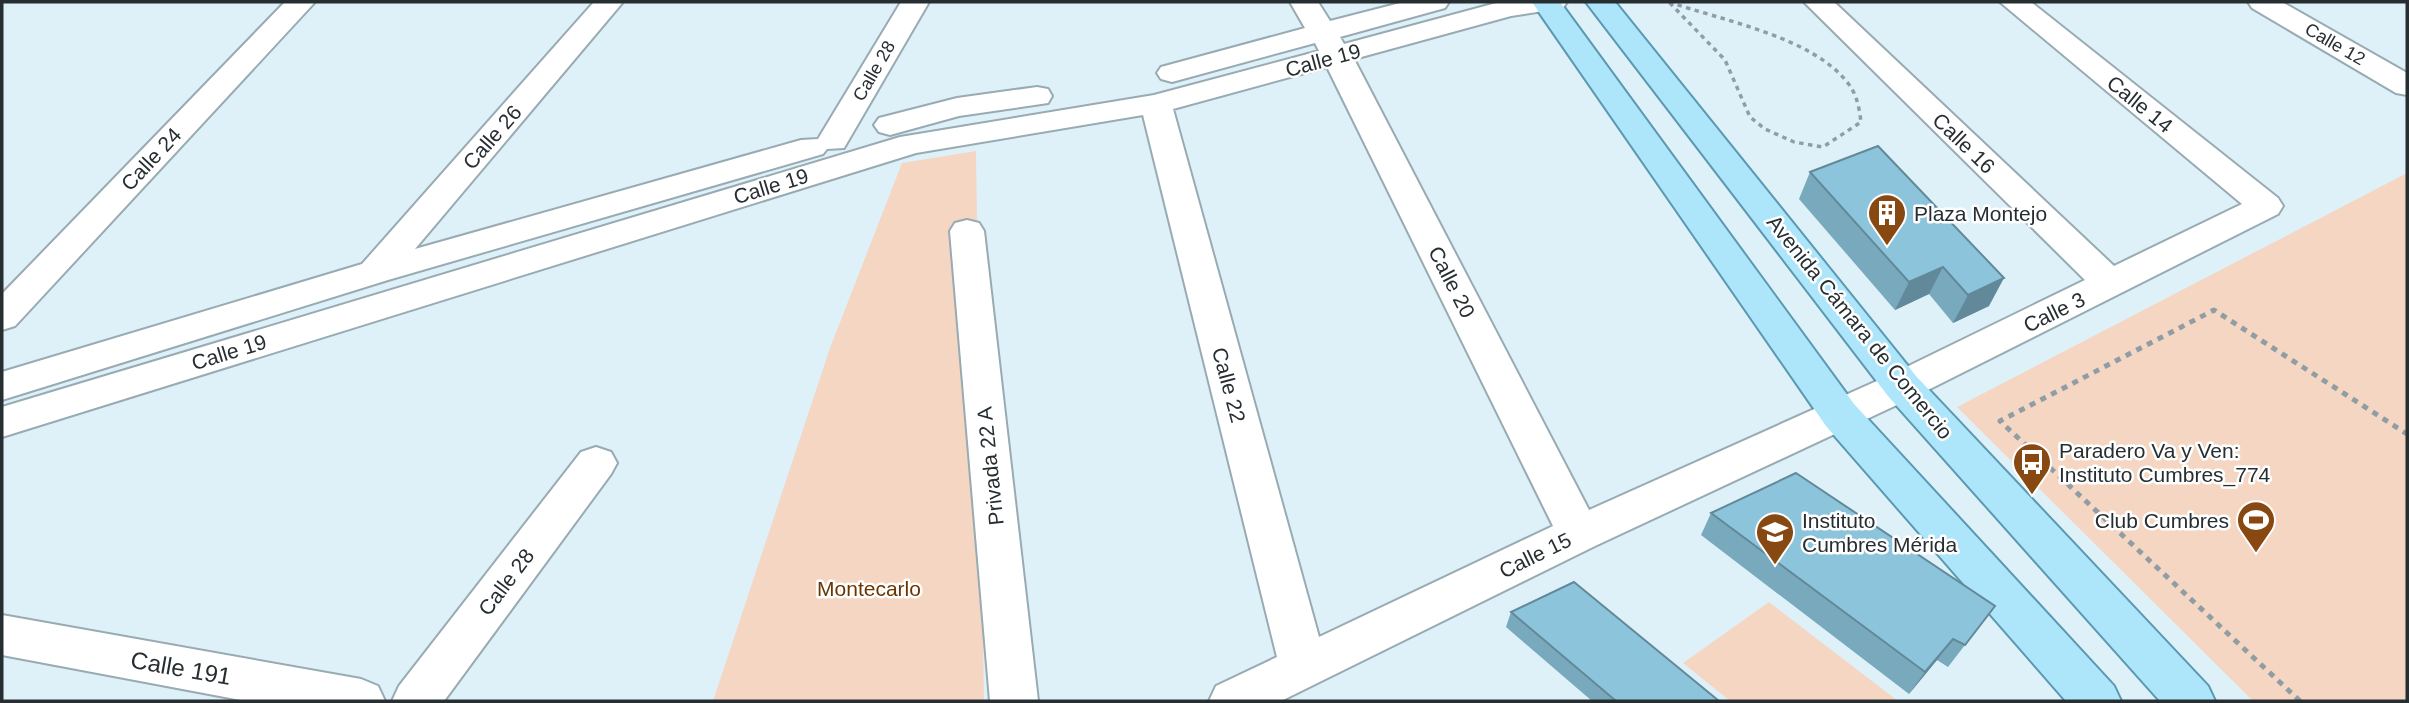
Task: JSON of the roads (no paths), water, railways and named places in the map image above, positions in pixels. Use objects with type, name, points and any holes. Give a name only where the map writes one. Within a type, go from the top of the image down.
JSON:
[{"type":"main road","points":[[1549,2],[1840,415],[2097,701]]},
{"type":"main road","name":"Avenida Cámara de Comercio","points":[[1600,2],[1902,386],[2191,701]]},
{"type":"street","name":"Calle 24","points":[[2,317],[301,2]]},
{"type":"street","name":"Calle 26","points":[[375,272],[609,2]]},
{"type":"street","name":"Calle 28","points":[[834,141],[915,2]]},
{"type":"street","name":"Calle 19","points":[[2,422],[118,368],[375,272],[957,107],[1137,82],[1321,30],[1436,2]]},
{"type":"street","name":"Calle 19","points":[[2,386],[118,368],[911,144],[1156,104],[1321,30],[1549,2]]},
{"type":"street","name":"Calle 16","points":[[1818,2],[2111,284]]},
{"type":"street","name":"Calle 14","points":[[2014,2],[2266,206]]},
{"type":"street","name":"Calle 12","points":[[2262,2],[2407,86]]},
{"type":"street","name":"Calle 20","points":[[1321,30],[1579,534]]},
{"type":"street","name":"Calle 22","points":[[1156,104],[1303,667]]},
{"type":"street","name":"Calle 3","points":[[1840,415],[2266,206]]},
{"type":"street","name":"Privada 22 A","points":[[967,231],[1014,701]]},
{"type":"street","name":"Calle 15","points":[[1233,701],[1579,534],[1840,415]]},
{"type":"street","name":"Calle 28","points":[[416,701],[596,463]]},
{"type":"street","name":"Calle 191","points":[[2,635],[361,701]]},
{"type":"place","name":"Plaza Montejo","points":[[1887,247]]},
{"type":"place","name":"Paradero Va y Ven: Instituto Cumbres_774","points":[[2032,496]]},
{"type":"place","name":"Club Cumbres","points":[[2256,554]]},
{"type":"place","name":"Instituto Cumbres Mérida","points":[[1775,566]]},
{"type":"park label","name":"Montecarlo","points":[[869,588]]}]
